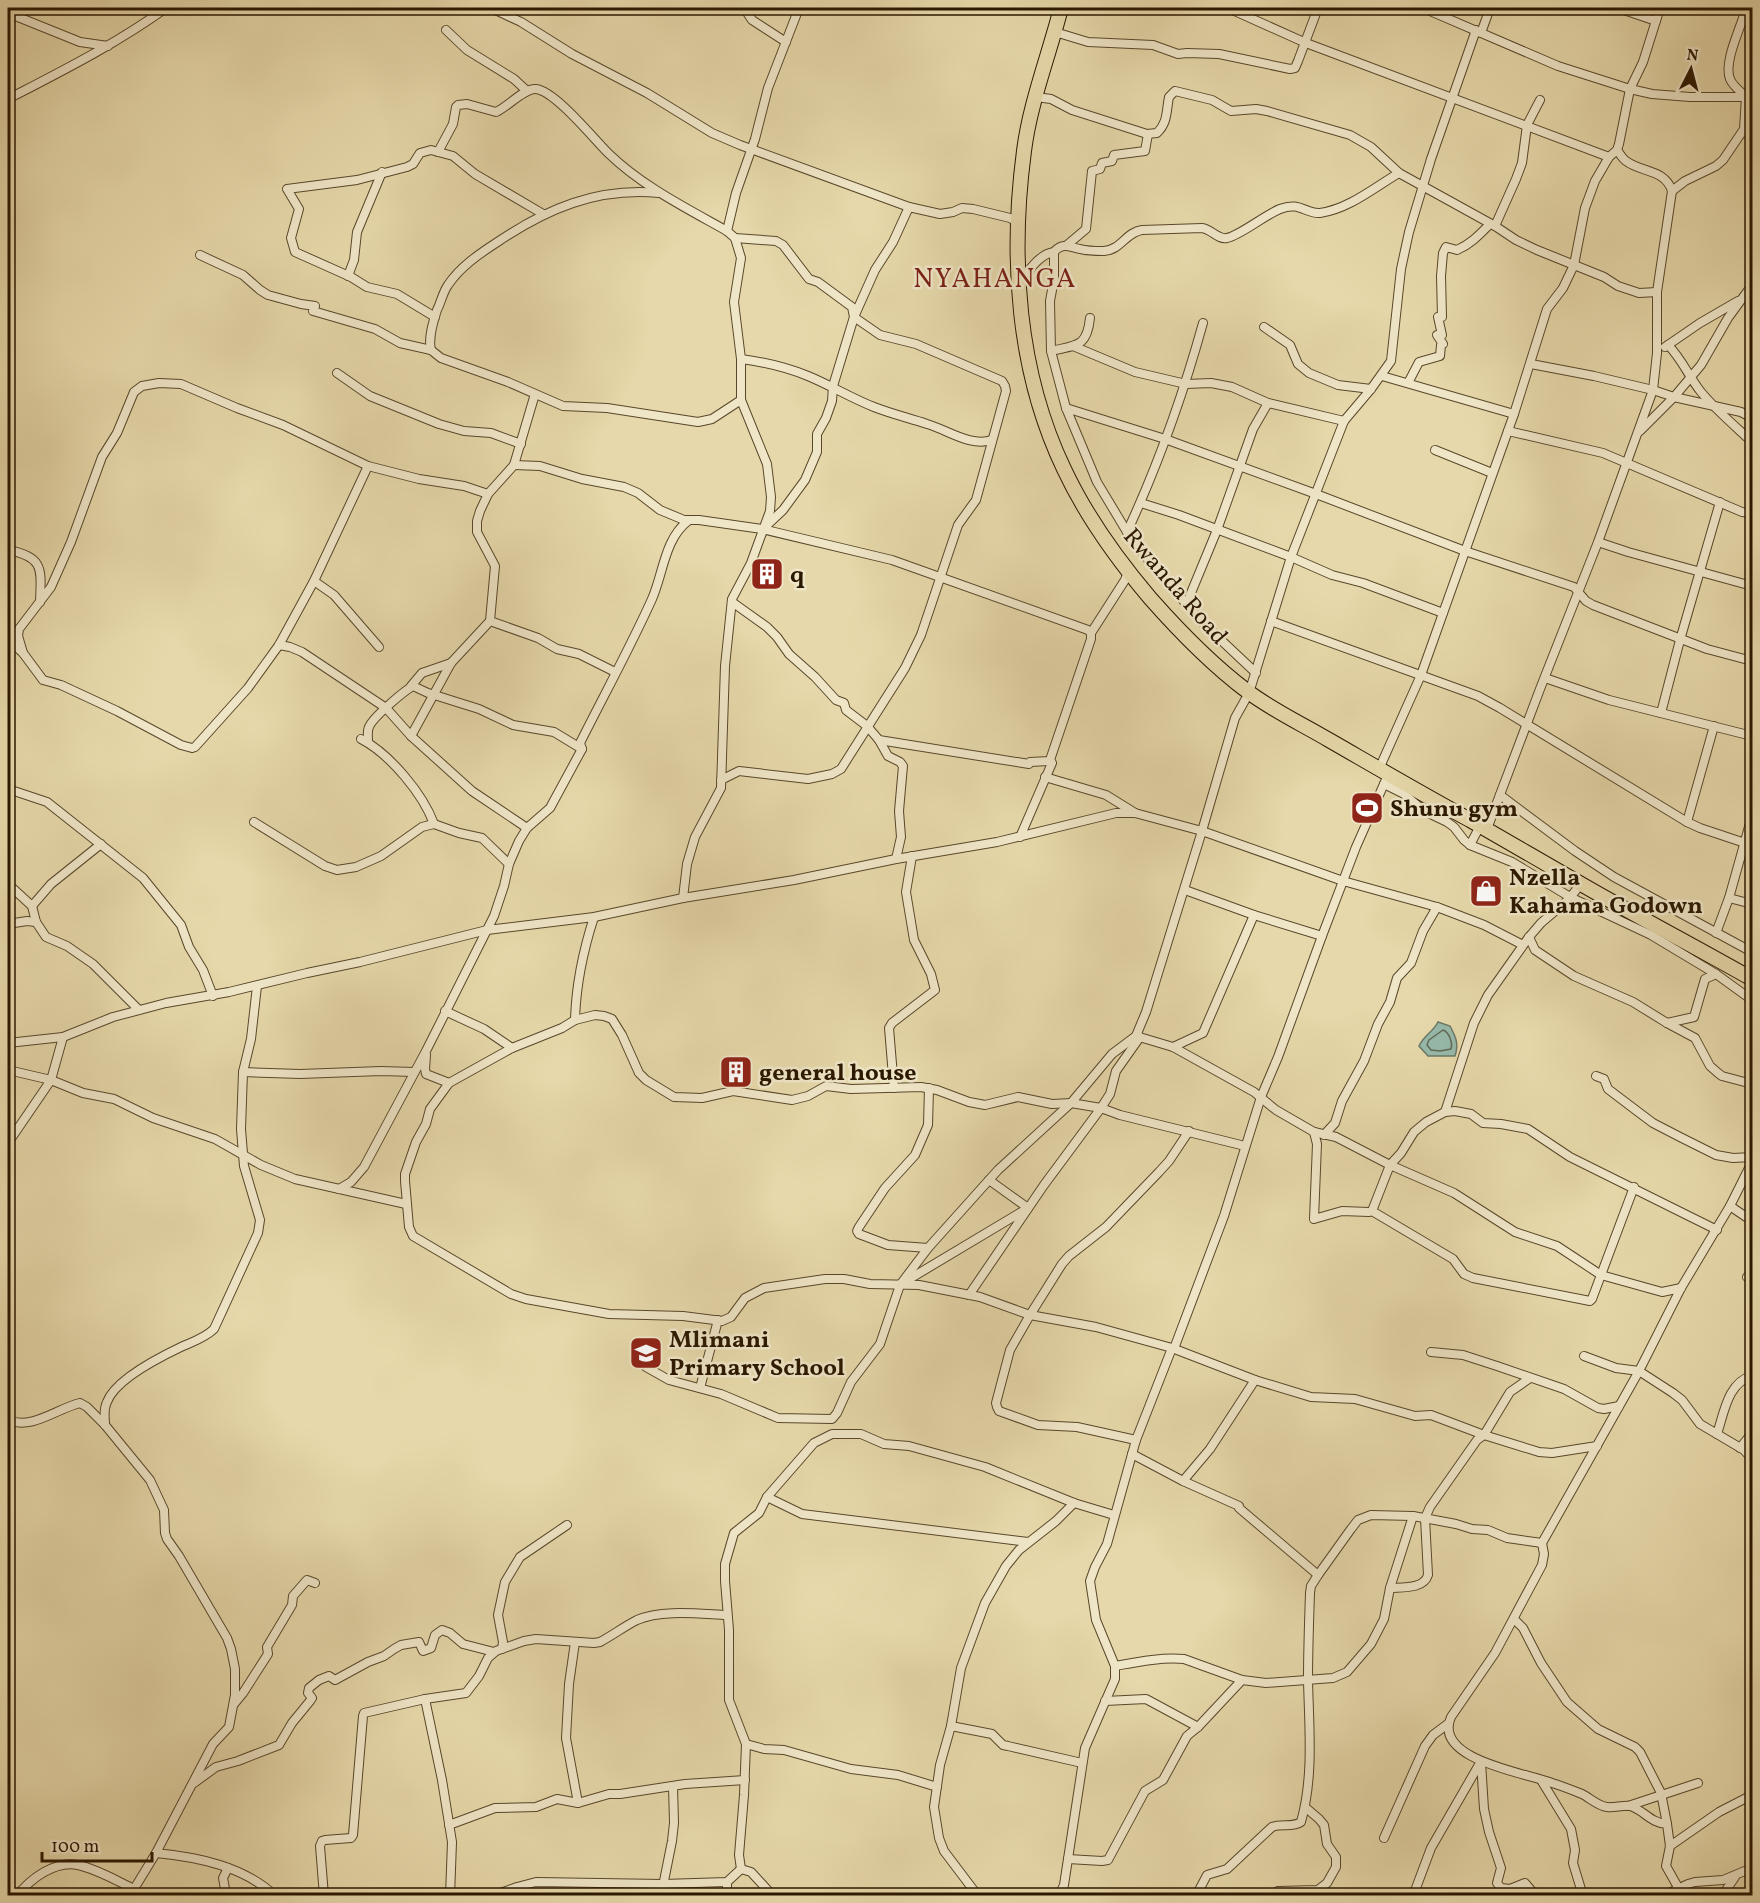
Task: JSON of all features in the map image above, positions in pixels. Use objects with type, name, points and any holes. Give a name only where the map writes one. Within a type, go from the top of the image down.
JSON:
[{"type":"highway","name":"Rwanda Road","points":[[1061,8],[1024,146],[1017,222],[1019,282],[1024,336],[1042,411],[1065,471],[1098,530],[1128,572],[1177,628],[1212,662],[1250,693],[1384,776],[1483,828],[1752,979]]},
{"type":"street","points":[[8,99],[109,46],[166,8]]},
{"type":"street","points":[[491,8],[646,93],[712,133],[909,207],[940,214],[962,208],[973,208],[1017,222]]},
{"type":"street","points":[[744,8],[752,20],[786,42]]},
{"type":"street","points":[[727,231],[736,193],[752,149],[768,88],[799,8]]},
{"type":"street","points":[[1228,8],[1306,43],[1609,157]]},
{"type":"street","points":[[1055,32],[1088,42],[1145,44],[1178,54],[1218,54],[1290,69],[1295,68],[1317,8]]},
{"type":"street","points":[[1424,8],[1558,66],[1630,89],[1652,94],[1690,97],[1749,97]]},
{"type":"street","points":[[969,1295],[1028,1208],[1101,1108],[1110,1094],[1116,1071],[1138,1036],[1185,890],[1235,718],[1250,693],[1292,556],[1344,421],[1382,376],[1391,361],[1401,269],[1423,186],[1470,44],[1490,8]]},
{"type":"street","points":[[1618,8],[1656,21]]},
{"type":"street","points":[[1059,1896],[1064,1885],[1085,1748],[1115,1679],[1115,1666],[1096,1620],[1090,1581],[1107,1544],[1136,1440],[1172,1348],[1179,1336],[1224,1216],[1261,1097],[1421,675],[1514,414],[1546,309],[1563,288],[1574,265],[1585,208],[1595,182],[1609,157],[1617,150],[1630,89],[1642,62],[1660,8]]},
{"type":"street","points":[[1746,8],[1730,60],[1729,71],[1730,81],[1749,97]]},
{"type":"street","points":[[8,13],[80,42],[109,46]]},
{"type":"street","points":[[446,30],[467,51],[514,78],[527,91]]},
{"type":"street","points":[[438,152],[453,124],[456,107],[459,105],[467,104],[496,112],[527,91],[540,90],[553,98],[609,154],[660,193],[727,231],[735,238],[741,258],[734,302],[741,358],[741,400],[769,472],[771,505],[751,563],[732,602],[725,666],[721,788],[695,837],[687,864],[683,898]]},
{"type":"street","points":[[1036,97],[1051,99],[1072,110],[1148,134],[1161,130],[1168,116],[1169,98],[1172,93],[1181,92],[1212,100],[1231,111],[1256,109],[1267,111],[1350,135],[1371,147],[1399,173],[1516,240],[1604,277],[1618,286],[1639,293],[1657,292]]},
{"type":"street","points":[[1672,191],[1685,181],[1719,164],[1748,128],[1749,97]]},
{"type":"street","points":[[1408,383],[1419,362],[1440,356],[1443,344],[1437,335],[1442,335],[1438,317],[1442,317],[1443,253],[1446,247],[1457,250],[1473,241],[1492,225],[1509,196],[1522,163],[1527,125],[1540,100]]},
{"type":"street","points":[[1019,282],[1040,258],[1067,245],[1086,230],[1092,171],[1100,169],[1102,163],[1112,161],[1114,154],[1145,151],[1148,134]]},
{"type":"street","points":[[1470,845],[1483,828],[1500,795],[1628,464],[1653,390],[1657,292],[1672,191],[1667,179],[1627,162],[1617,150]]},
{"type":"street","points":[[435,317],[397,294],[367,287],[348,276],[299,255],[293,249],[291,238],[299,209],[287,189],[357,180],[407,167],[413,164],[424,151],[438,152],[453,156],[475,174],[543,214]]},
{"type":"street","points":[[348,276],[354,260],[357,232],[382,172]]},
{"type":"street","points":[[1067,245],[1079,249],[1111,250],[1120,246],[1133,233],[1142,230],[1207,228],[1220,237],[1229,238],[1269,214],[1286,207],[1299,206],[1319,213],[1336,208],[1399,173]]},
{"type":"street","points":[[431,350],[430,341],[435,317],[446,287],[477,255],[543,214],[591,197],[640,191],[660,193]]},
{"type":"street","points":[[762,529],[783,510],[805,480],[817,452],[817,434],[831,404],[833,386],[854,317],[875,270],[909,207]]},
{"type":"street","points":[[721,780],[739,771],[802,779],[832,774],[841,769],[904,668],[921,635],[958,525],[976,500],[1006,391],[1002,381],[916,344],[880,335],[854,317],[852,307],[818,282],[809,279],[783,244],[735,238]]},
{"type":"street","points":[[1054,252],[1054,279],[1050,301],[1051,351],[1066,408],[1097,482],[1127,532],[1157,571],[1186,605],[1256,673]]},
{"type":"street","points":[[200,255],[243,275],[268,295],[315,306],[313,311],[375,329],[400,343],[431,350],[441,358],[569,407],[606,408],[698,422],[712,419],[741,400]]},
{"type":"street","points":[[1639,432],[1692,377],[1711,350],[1728,318],[1752,285]]},
{"type":"street","points":[[1656,353],[1700,323],[1742,299]]},
{"type":"street","points":[[1051,351],[1073,346],[1086,338],[1090,318]]},
{"type":"street","points":[[1127,532],[1141,503],[1186,384],[1203,323]]},
{"type":"street","points":[[1264,327],[1290,345],[1298,364],[1309,373],[1338,385],[1371,389]]},
{"type":"street","points":[[1668,345],[1676,352],[1699,390],[1752,442]]},
{"type":"street","points":[[1073,346],[1124,368],[1186,384],[1211,383],[1232,387],[1268,403],[1344,421]]},
{"type":"street","points":[[741,358],[769,362],[833,386],[872,406],[976,442],[992,440]]},
{"type":"street","points":[[1531,364],[1653,390],[1674,398],[1741,412],[1752,418]]},
{"type":"street","points":[[337,373],[370,396],[439,424],[464,431],[491,433],[521,444]]},
{"type":"street","points":[[1382,376],[1514,414]]},
{"type":"street","points":[[23,653],[18,636],[19,629],[51,587],[67,552],[102,457],[117,433],[134,392],[142,386],[159,383],[181,384],[283,425],[368,466],[418,479],[464,486],[489,494]]},
{"type":"street","points":[[411,736],[451,663],[490,621],[495,566],[477,532],[477,521],[489,494],[513,465],[535,394]]},
{"type":"street","points":[[1186,605],[1217,530],[1256,422],[1268,403]]},
{"type":"street","points":[[1066,408],[1165,439],[1465,551],[1574,587],[1586,601],[1593,605],[1680,640],[1752,661]]},
{"type":"street","points":[[1508,431],[1603,453],[1743,512],[1752,513]]},
{"type":"street","points":[[1435,450],[1492,473]]},
{"type":"street","points":[[513,465],[540,466],[582,479],[624,487],[638,493],[660,510],[688,521],[699,520],[762,529],[892,560],[1083,627],[1091,633]]},
{"type":"street","points":[[8,639],[23,653],[43,680],[61,685],[111,708],[181,745],[195,747],[241,697],[279,645],[314,581],[368,466]]},
{"type":"street","points":[[1661,713],[1720,502]]},
{"type":"street","points":[[1141,503],[1292,556],[1332,574],[1443,613]]},
{"type":"street","points":[[339,1189],[351,1182],[364,1167],[426,1051],[487,930],[501,897],[509,864],[519,841],[527,828],[550,807],[582,749],[580,743],[654,594],[674,538],[682,525],[688,521]]},
{"type":"street","points":[[1598,542],[1752,586]]},
{"type":"street","points":[[8,550],[20,553],[38,565],[41,570],[40,602]]},
{"type":"street","points":[[1020,837],[1052,763],[1050,760],[1091,639],[1091,633],[1128,572]]},
{"type":"street","points":[[314,581],[334,595],[379,647]]},
{"type":"street","points":[[732,602],[767,627],[789,654],[836,700],[844,703],[846,710],[867,726],[879,740],[888,756],[903,766],[899,816],[902,837],[896,859]]},
{"type":"street","points":[[490,621],[538,638],[557,649],[579,654],[615,672]]},
{"type":"street","points":[[1271,621],[1478,696],[1687,822],[1745,843]]},
{"type":"street","points":[[279,645],[302,652],[386,708],[411,736],[472,791],[527,828]]},
{"type":"street","points":[[434,824],[430,813],[400,770],[365,740],[369,726],[422,673],[451,663]]},
{"type":"street","points":[[1545,678],[1609,700],[1752,736]]},
{"type":"street","points":[[411,686],[479,709],[513,725],[554,732],[582,749]]},
{"type":"street","points":[[1687,822],[1714,726]]},
{"type":"street","points":[[879,740],[1029,764],[1050,760]]},
{"type":"street","points":[[1384,776],[1424,811],[1454,827],[1470,845],[1512,862],[1570,897],[1643,930],[1716,974],[1752,1000]]},
{"type":"street","points":[[1045,777],[1106,795],[1135,813]]},
{"type":"street","points":[[8,789],[46,802],[143,878],[181,925],[213,996]]},
{"type":"street","points":[[1500,795],[1594,865],[1752,952]]},
{"type":"street","points":[[8,1043],[63,1037],[113,1017],[166,1003],[257,986],[487,930],[594,916],[912,856],[969,848],[1116,813],[1135,813],[1202,831],[1343,881],[1437,907],[1484,925],[1523,945]]},
{"type":"street","points":[[1716,933],[1729,898],[1752,816]]},
{"type":"street","points":[[254,822],[325,866],[337,870],[350,869],[381,856],[422,827],[434,824],[459,834],[482,838],[509,864]]},
{"type":"street","points":[[32,906],[51,884],[101,844]]},
{"type":"street","points":[[894,1088],[889,1028],[892,1023],[935,990],[931,974],[914,940],[906,892],[912,856]]},
{"type":"street","points":[[8,884],[32,906],[36,922],[46,937],[67,946],[93,964],[139,1010]]},
{"type":"street","points":[[1445,1112],[1474,1023],[1488,995],[1529,937],[1581,884]]},
{"type":"street","points":[[1185,890],[1322,936]]},
{"type":"street","points":[[1729,898],[1752,904]]},
{"type":"street","points":[[1324,1135],[1334,1125],[1342,1101],[1364,1061],[1378,1024],[1390,1002],[1397,978],[1410,966],[1423,931],[1437,907]]},
{"type":"street","points":[[1173,1047],[1203,1033],[1254,915]]},
{"type":"street","points":[[575,1020],[575,1001],[584,949],[594,916]]},
{"type":"street","points":[[8,924],[36,922]]},
{"type":"street","points":[[1529,937],[1535,950],[1580,980],[1633,1002],[1695,1038],[1710,1066],[1722,1076],[1752,1084]]},
{"type":"street","points":[[1667,1023],[1694,1017],[1705,979],[1716,974]]},
{"type":"street","points":[[105,1425],[105,1405],[118,1385],[162,1356],[207,1335],[214,1329],[260,1227],[243,1154],[243,1072],[251,1039],[257,986]]},
{"type":"street","points":[[445,1011],[484,1029],[512,1048]]},
{"type":"street","points":[[1245,1146],[1120,1115],[1101,1108],[1071,1103],[1052,1104],[1018,1097],[985,1105],[929,1088],[851,1089],[826,1086],[808,1096],[792,1100],[733,1091],[702,1098],[674,1097],[639,1073],[612,1019],[595,1015],[575,1020],[562,1028],[512,1048],[449,1083],[430,1109],[426,1124],[416,1142],[405,1174],[406,1204],[409,1227],[417,1240],[511,1294],[525,1299],[609,1314],[683,1316],[722,1321],[731,1317],[742,1300],[764,1288],[825,1279],[844,1279],[870,1284],[919,1285],[969,1295],[1012,1307],[1030,1315],[1096,1328],[1172,1348],[1256,1380],[1311,1397],[1355,1399],[1415,1416],[1431,1415],[1484,1435],[1548,1453],[1597,1446]]},
{"type":"street","points":[[1138,1036],[1173,1047],[1241,1084],[1276,1110],[1314,1132],[1336,1137],[1390,1165],[1454,1193],[1520,1235],[1557,1246],[1601,1275],[1662,1292],[1681,1288]]},
{"type":"street","points":[[653,1348],[645,1363],[647,1370],[669,1380],[721,1394],[778,1418],[832,1419],[851,1382],[877,1349],[900,1285],[928,1248],[998,1170],[1071,1103],[1107,1060],[1138,1036]]},
{"type":"street","points":[[8,1143],[51,1080],[63,1037]]},
{"type":"street","points":[[426,1051],[424,1069],[426,1074],[449,1083]]},
{"type":"street","points":[[8,1070],[51,1080],[74,1091],[114,1099],[153,1118],[215,1139],[261,1165],[291,1178],[406,1204]]},
{"type":"street","points":[[243,1072],[294,1074],[414,1072]]},
{"type":"street","points":[[1384,1838],[1425,1746],[1433,1735],[1449,1723],[1495,1653],[1514,1618],[1542,1565],[1544,1554],[1542,1543],[1639,1371],[1681,1288],[1717,1230],[1752,1159],[1716,1155],[1653,1123],[1608,1089],[1604,1079],[1596,1076]]},
{"type":"street","points":[[928,1248],[888,1245],[859,1234],[857,1231],[885,1188],[915,1155],[928,1125],[929,1088]]},
{"type":"street","points":[[1371,1211],[1390,1165],[1418,1128],[1445,1112],[1455,1111],[1471,1114],[1483,1123],[1528,1129],[1570,1157],[1717,1230]]},
{"type":"street","points":[[1136,1440],[1077,1427],[1038,1425],[998,1409],[996,1403],[1008,1355],[1030,1315],[1066,1260],[1106,1227],[1160,1172],[1189,1131]]},
{"type":"street","points":[[1314,1132],[1317,1144],[1314,1219],[1342,1210],[1371,1211],[1453,1259],[1464,1274],[1473,1278],[1590,1301],[1634,1187]]},
{"type":"street","points":[[989,1180],[1028,1208]]},
{"type":"street","points":[[1730,1206],[1752,1221]]},
{"type":"street","points":[[900,1285],[1028,1208]]},
{"type":"street","points":[[700,1388],[718,1320]]},
{"type":"street","points":[[1431,1352],[1463,1355],[1530,1377],[1564,1389],[1598,1408],[1619,1406]]},
{"type":"street","points":[[1584,1356],[1616,1368],[1639,1371],[1682,1400],[1697,1421],[1740,1448],[1752,1459]]},
{"type":"street","points":[[1717,1434],[1733,1390],[1741,1381],[1752,1376]]},
{"type":"street","points":[[1390,1588],[1412,1586],[1426,1581],[1428,1575],[1425,1518],[1434,1499],[1476,1440],[1484,1435],[1510,1392],[1530,1377]]},
{"type":"street","points":[[1183,1481],[1210,1449],[1256,1380]]},
{"type":"street","points":[[8,1420],[27,1423],[80,1403],[105,1425],[150,1479],[164,1510],[167,1539],[230,1645],[235,1669],[229,1727],[213,1744],[134,1892],[85,1867],[69,1864],[45,1872],[29,1882],[17,1896]]},
{"type":"street","points":[[1740,1448],[1752,1433]]},
{"type":"street","points":[[741,1869],[739,1855],[746,1744],[729,1700],[729,1630],[725,1571],[731,1538],[738,1529],[759,1513],[767,1497],[814,1443],[832,1434],[866,1435],[884,1444],[909,1446],[985,1467],[1074,1503],[1114,1515]]},
{"type":"street","points":[[1132,1454],[1183,1481],[1239,1506],[1318,1575]]},
{"type":"street","points":[[767,1497],[802,1514],[1028,1542]]},
{"type":"street","points":[[978,1896],[970,1882],[949,1858],[942,1844],[934,1807],[940,1765],[951,1726],[961,1668],[985,1604],[1006,1566],[1028,1542],[1056,1521],[1074,1503]]},
{"type":"street","points":[[1196,1896],[1207,1875],[1227,1869],[1274,1826],[1300,1823],[1305,1808],[1310,1738],[1308,1680],[1311,1586],[1351,1529],[1363,1517],[1371,1515],[1413,1516],[1472,1529],[1488,1530],[1507,1538],[1542,1543]]},
{"type":"street","points":[[1115,1666],[1142,1661],[1185,1659],[1242,1680],[1266,1683],[1333,1678],[1347,1672],[1371,1644],[1384,1619],[1390,1588],[1413,1516]]},
{"type":"street","points":[[498,1651],[503,1642],[498,1615],[505,1582],[520,1557],[567,1525]]},
{"type":"street","points":[[233,1705],[268,1654],[267,1647],[292,1605],[293,1596],[308,1580],[315,1583]]},
{"type":"street","points":[[324,1896],[320,1843],[325,1840],[351,1838],[353,1835],[363,1716],[368,1711],[466,1693],[479,1676],[488,1658],[498,1651],[531,1640],[591,1644],[600,1642],[636,1620],[645,1618],[674,1613],[727,1615]]},
{"type":"street","points":[[1514,1618],[1523,1628],[1561,1695],[1598,1729],[1640,1752],[1661,1793],[1666,1824],[1669,1828],[1670,1845],[1666,1866],[1681,1892]]},
{"type":"street","points":[[190,1786],[216,1767],[279,1745],[292,1723],[312,1699],[308,1693],[309,1688],[328,1676],[335,1680],[401,1645],[419,1642],[423,1651],[431,1648],[435,1635],[442,1630],[450,1633],[463,1644],[498,1651]]},
{"type":"street","points":[[575,1642],[569,1684],[566,1738],[578,1803]]},
{"type":"street","points":[[1068,1859],[1108,1860],[1145,1791],[1163,1780],[1187,1736],[1242,1680]]},
{"type":"street","points":[[425,1699],[450,1824],[453,1856],[450,1896]]},
{"type":"street","points":[[1105,1701],[1146,1699],[1198,1727]]},
{"type":"street","points":[[1449,1723],[1449,1734],[1465,1754],[1481,1762],[1541,1778],[1579,1793],[1603,1806],[1628,1806],[1661,1793],[1698,1783]]},
{"type":"street","points":[[951,1726],[992,1734],[1003,1745],[1082,1763]]},
{"type":"street","points":[[746,1744],[764,1749],[784,1750],[851,1769],[898,1774],[937,1786]]},
{"type":"street","points":[[1413,1896],[1431,1848],[1481,1762]]},
{"type":"street","points":[[1481,1762],[1484,1809],[1501,1868],[1497,1883],[1501,1888],[1510,1889],[1525,1883],[1536,1896]]},
{"type":"street","points":[[1541,1778],[1571,1828],[1575,1850],[1573,1863],[1583,1896]]},
{"type":"street","points":[[450,1824],[495,1808],[536,1807],[557,1799],[578,1803],[609,1794],[673,1785],[745,1780]]},
{"type":"street","points":[[661,1896],[673,1832],[673,1785]]},
{"type":"street","points":[[1670,1845],[1719,1812],[1752,1796]]},
{"type":"street","points":[[1628,1806],[1658,1824],[1666,1824]]},
{"type":"street","points":[[1272,1896],[1278,1891],[1318,1890],[1327,1883],[1336,1867],[1336,1857],[1327,1844],[1324,1826],[1305,1808]]},
{"type":"street","points":[[156,1853],[184,1856],[228,1868],[255,1879],[275,1896]]},
{"type":"street","points":[[221,1896],[225,1888],[223,1878],[228,1868]]},
{"type":"street","points":[[1663,1896],[1681,1892],[1695,1882],[1723,1880],[1752,1868]]},
{"type":"street","points":[[492,1896],[536,1882],[663,1884],[727,1882],[741,1869]]},
{"type":"street","points":[[741,1869],[751,1872],[773,1896]]},
{"type":"street","points":[[1722,1896],[1735,1876]]},
{"type":"street","points":[[727,1882],[727,1896]]},
{"type":"water","points":[[1438,1022],[1450,1026],[1452,1030],[1457,1044],[1455,1056],[1428,1056],[1419,1046]]},
{"type":"place","name":"q","points":[[767,574]]},
{"type":"place","name":"Shunu gym","points":[[1367,808]]},
{"type":"place","name":"Nzella Kahama Godown","points":[[1486,891]]},
{"type":"place","name":"general house","points":[[736,1072]]},
{"type":"place","name":"Mlimani Primary School","points":[[646,1353]]},
{"type":"district","name":"NYAHANGA","points":[[995,278]]}]
